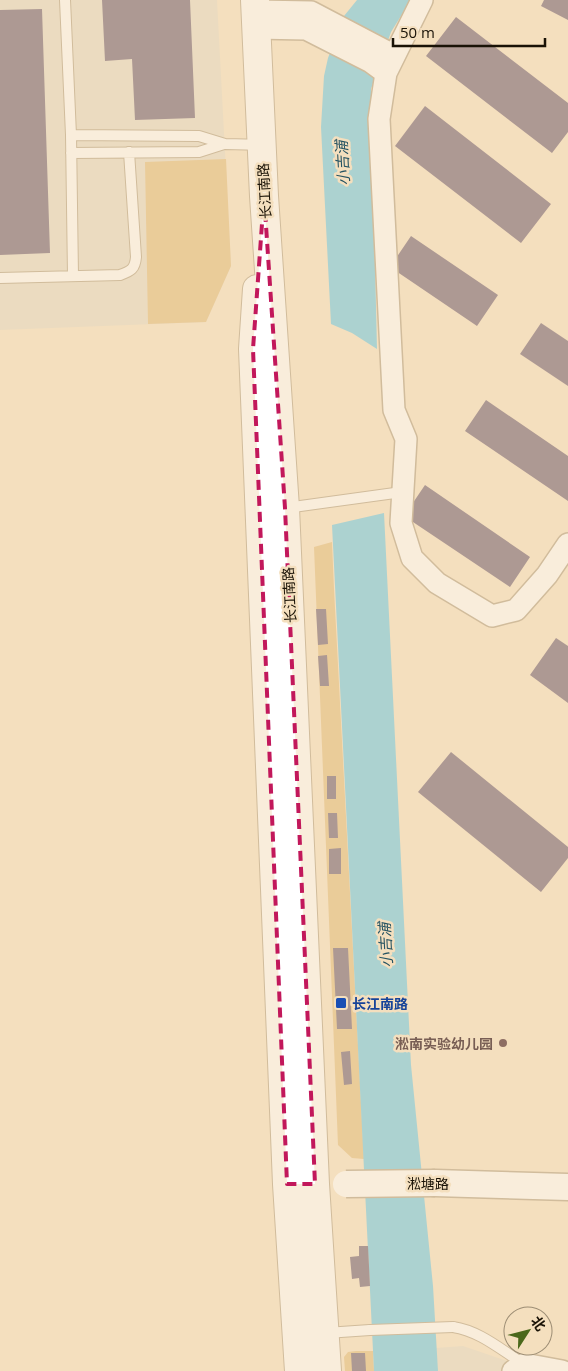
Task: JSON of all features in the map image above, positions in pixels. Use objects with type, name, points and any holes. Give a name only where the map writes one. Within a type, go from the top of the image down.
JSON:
[{"type":"main road","name":"长江南路","points":[[256,13],[261,145],[285,508],[315,1184],[327,1371]]},
{"type":"main road","points":[[264,196],[253,349],[287,1184],[298,1371]]},
{"type":"street","points":[[422,0],[382,59],[380,119],[394,410],[406,439],[401,523],[412,558],[437,583],[492,616],[516,610],[547,575],[568,544]]},
{"type":"street","points":[[256,13],[311,12],[317,24],[382,59]]},
{"type":"street","name":"淞塘路","points":[[287,1184],[436,1182],[568,1187]]},
{"type":"street","points":[[518,1367],[562,1371]]},
{"type":"lane","points":[[65,0],[72,135],[73,276]]},
{"type":"lane","points":[[72,135],[199,136],[225,144],[261,145]]},
{"type":"lane","points":[[72,153],[199,152],[225,144]]},
{"type":"lane","points":[[0,278],[120,275],[131,271],[136,266],[129,152]]},
{"type":"lane","points":[[285,508],[402,492]]},
{"type":"lane","points":[[325,1333],[370,1330],[466,1329],[478,1334],[518,1367]]},
{"type":"highlighted area","points":[[264,196],[285,508],[315,1184],[287,1184],[253,349]]},
{"type":"shaded area","points":[[0,0],[217,0],[231,266],[206,322],[0,330]]},
{"type":"shaded area","points":[[226,159],[231,266],[206,322],[148,324],[145,162]]},
{"type":"shaded area","points":[[332,542],[364,1159],[352,1158],[338,1145],[314,547]]},
{"type":"shaded area","points":[[463,1346],[536,1371],[438,1371],[436,1348]]},
{"type":"shaded area","points":[[373,1351],[374,1371],[345,1371],[344,1357],[348,1352]]},
{"type":"water","name":"小吉浦","points":[[357,0],[411,0],[391,32],[371,89],[377,349],[352,333],[331,324],[321,127],[324,76],[328,58],[344,16]]},
{"type":"water","name":"小吉浦","points":[[384,513],[411,1065],[433,1286],[438,1371],[374,1371],[332,525]]},
{"type":"building","points":[[102,0],[190,0],[195,118],[135,120],[132,59],[105,61]]},
{"type":"building","points":[[544,0],[568,0],[568,20],[541,6]]},
{"type":"building","points":[[42,9],[50,253],[0,255],[0,10]]},
{"type":"building","points":[[456,17],[568,103],[568,132],[552,153],[426,56]]},
{"type":"building","points":[[425,106],[551,204],[521,243],[395,146]]},
{"type":"building","points":[[411,236],[498,295],[477,326],[390,267]]},
{"type":"building","points":[[541,323],[568,341],[568,386],[520,354]]},
{"type":"building","points":[[486,400],[568,456],[568,501],[465,431]]},
{"type":"building","points":[[425,485],[530,557],[510,587],[404,516]]},
{"type":"building","points":[[316,609],[326,609],[328,644],[318,645]]},
{"type":"building","points":[[556,638],[568,646],[568,703],[530,675]]},
{"type":"building","points":[[327,655],[329,686],[320,686],[318,656]]},
{"type":"building","points":[[451,752],[568,847],[568,858],[541,892],[418,792]]},
{"type":"building","points":[[327,776],[336,776],[336,799],[327,799]]},
{"type":"building","points":[[328,813],[337,813],[338,838],[329,838]]},
{"type":"building","points":[[341,848],[341,874],[329,874],[329,849]]},
{"type":"building","points":[[333,948],[348,948],[352,1029],[337,1029]]},
{"type":"building","points":[[350,1051],[352,1084],[344,1085],[341,1052]]},
{"type":"building","points":[[359,1246],[368,1246],[370,1286],[360,1287],[359,1278],[352,1279],[350,1257],[359,1256]]},
{"type":"building","points":[[351,1353],[365,1353],[366,1371],[352,1371]]},
{"type":"place","name":"长江南路","points":[[341,1003]]},
{"type":"place","name":"淞南实验幼儿园","points":[[503,1043]]}]
